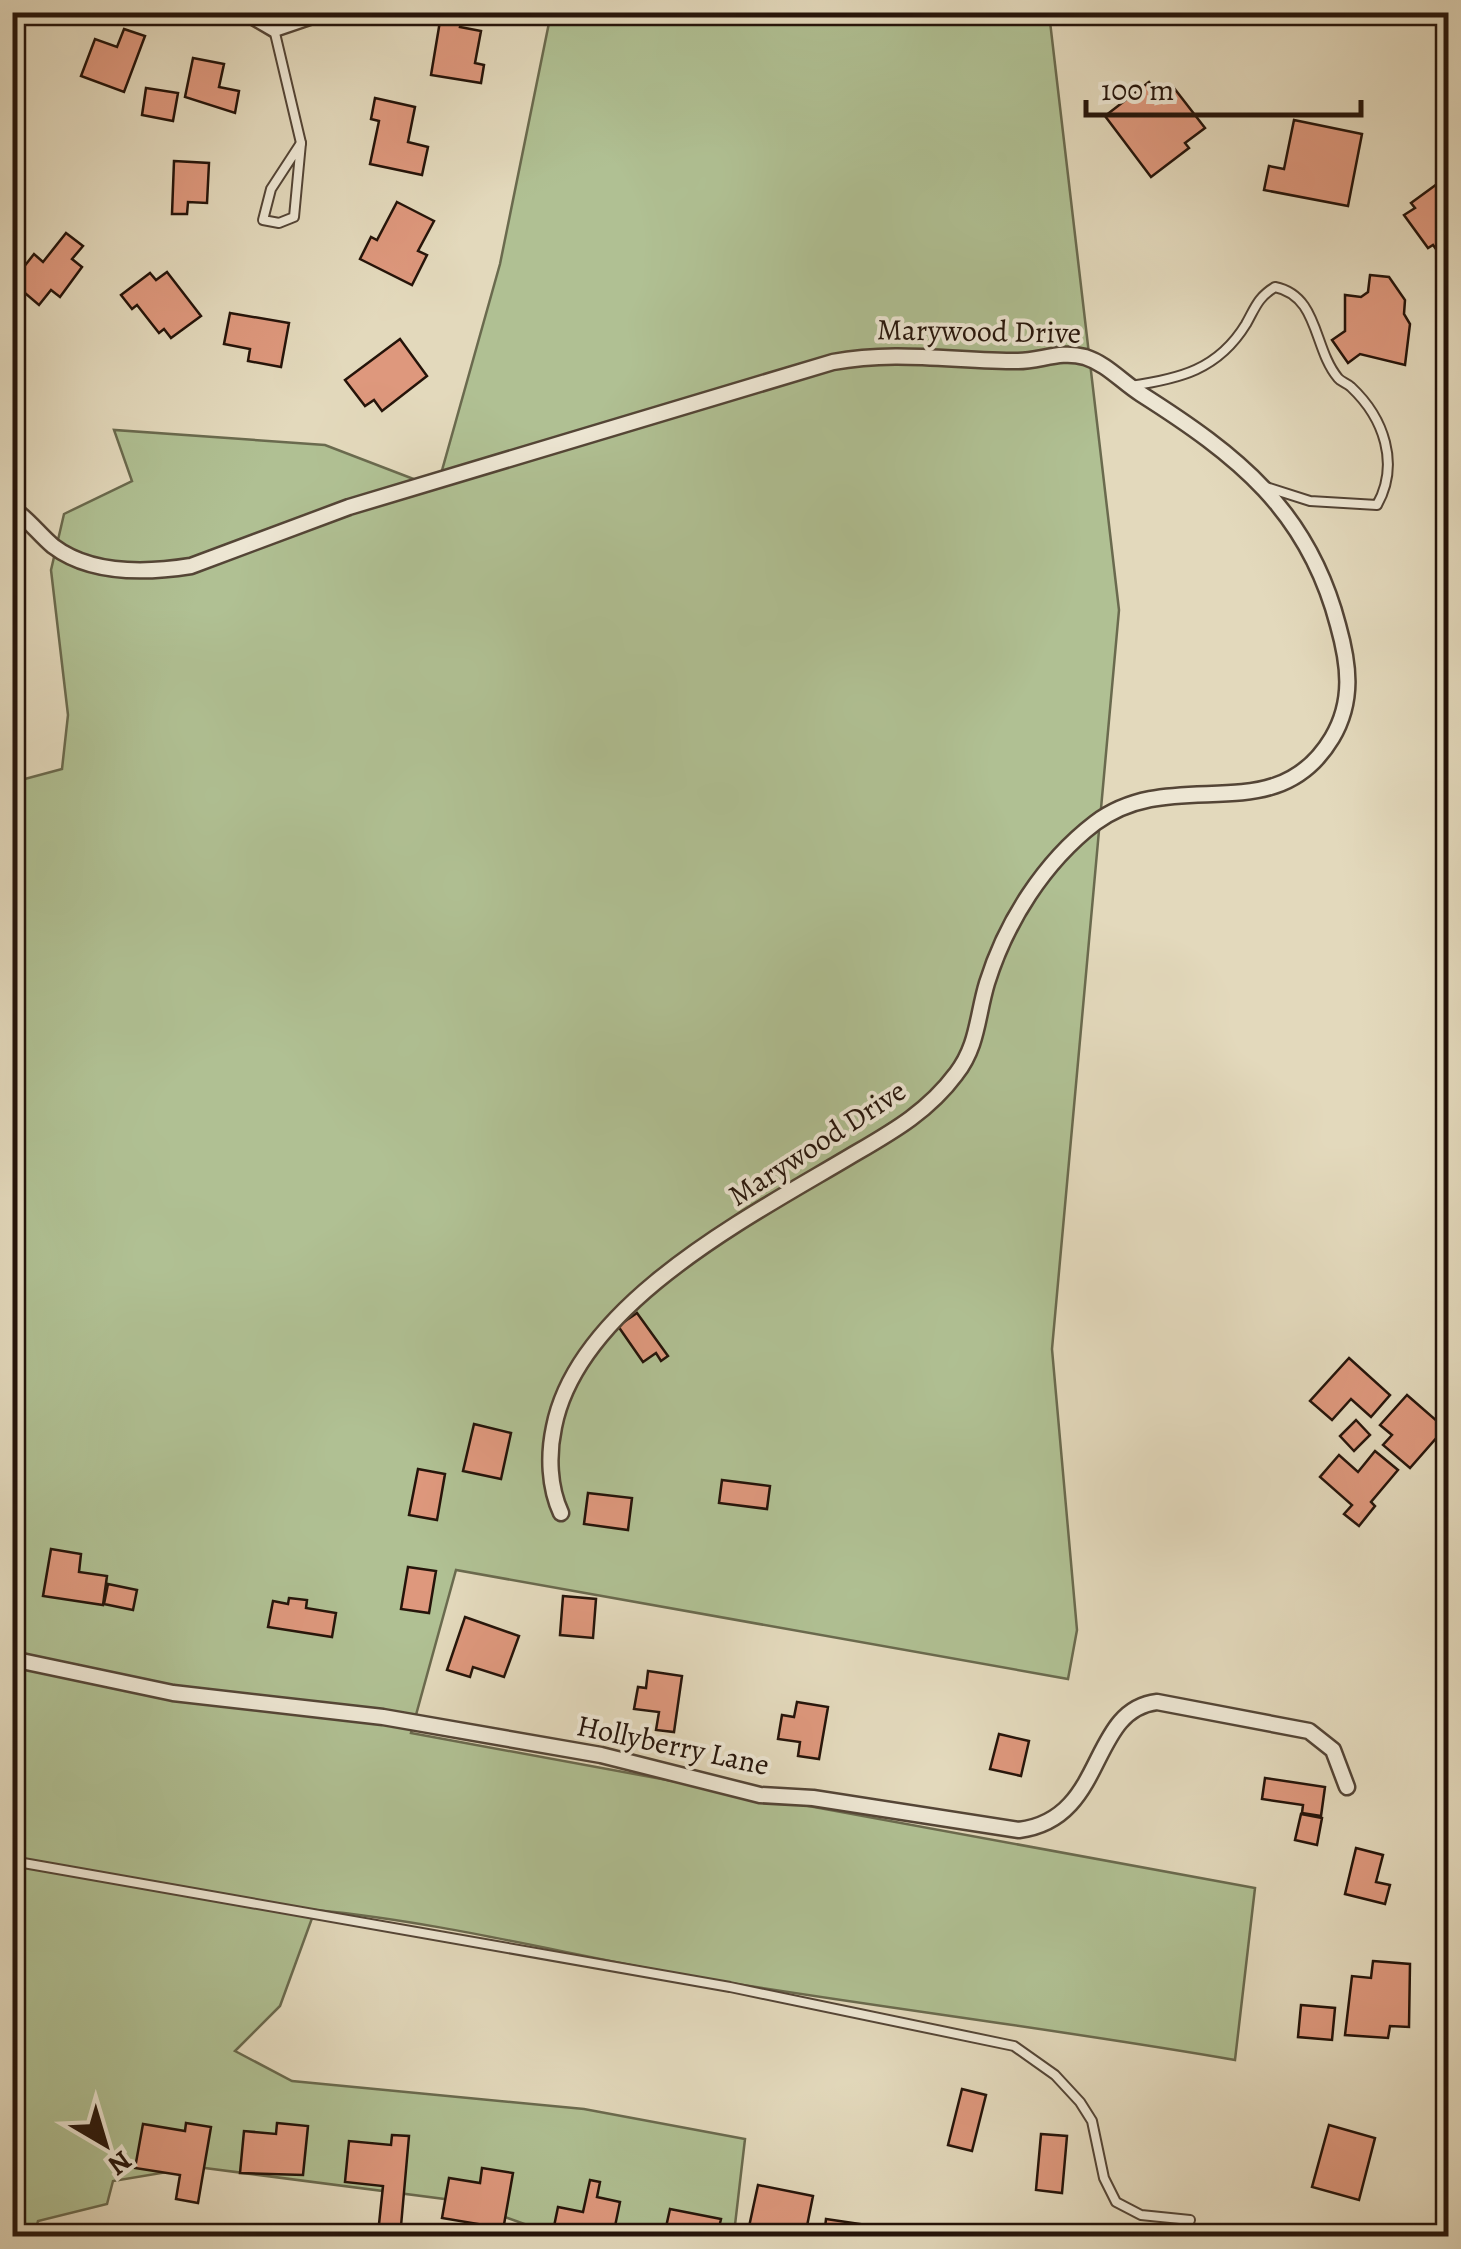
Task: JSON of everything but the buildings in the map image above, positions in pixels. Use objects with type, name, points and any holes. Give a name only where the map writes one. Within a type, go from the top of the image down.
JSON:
[{"type":"street","points":[[245,12],[274,29],[324,12]]},
{"type":"street","name":"Marywood Drive","points":[[12,508],[52,545],[82,560],[114,568],[164,570],[192,566],[348,507],[849,359],[899,354],[1025,362],[1074,354],[1105,366],[1128,386],[1201,433],[1266,487],[1296,527],[1321,571],[1346,654],[1346,704],[1324,749],[1300,772],[1271,788],[1238,795],[1180,792],[1132,802],[1102,818],[1070,847],[1013,922],[987,983],[976,1044],[936,1098],[884,1139],[676,1266],[614,1322],[583,1362],[559,1406],[552,1438],[550,1472],[561,1513]]},
{"type":"street","name":"Hollyberry Lane","points":[[12,1658],[172,1693],[384,1717],[602,1756],[760,1795],[813,1798],[1020,1830],[1037,1828],[1067,1810],[1099,1764],[1120,1717],[1139,1704],[1157,1702],[1310,1730],[1333,1750],[1347,1786]]},
{"type":"street","points":[[12,2231],[36,2236]]},
{"type":"lane","points":[[274,29],[301,143],[294,217],[279,224],[263,220],[272,189],[301,143]]},
{"type":"lane","points":[[1128,386],[1183,379],[1236,338],[1260,295],[1275,287],[1291,290],[1303,302],[1337,377],[1351,387],[1382,426],[1388,458],[1384,492],[1377,506],[1310,501],[1266,487]]},
{"type":"lane","points":[[12,1862],[730,1988],[1014,2046],[1055,2075],[1080,2102],[1092,2121],[1104,2178],[1116,2202],[1140,2215],[1190,2220]]},
{"type":"green space","points":[[551,13],[1049,13],[1119,610],[1052,1349],[1077,1630],[1068,1679],[456,1570],[411,1733],[1255,1888],[1235,2060],[718,1981],[417,1923],[315,1910],[280,2006],[235,2051],[292,2081],[584,2109],[745,2139],[735,2225],[687,2236],[558,2236],[460,2201],[197,2167],[113,2181],[107,2204],[38,2221],[34,2236],[13,2236],[12,868],[17,866],[21,780],[62,769],[68,715],[51,570],[64,514],[132,481],[114,430],[325,445],[437,488],[500,264]]}]
